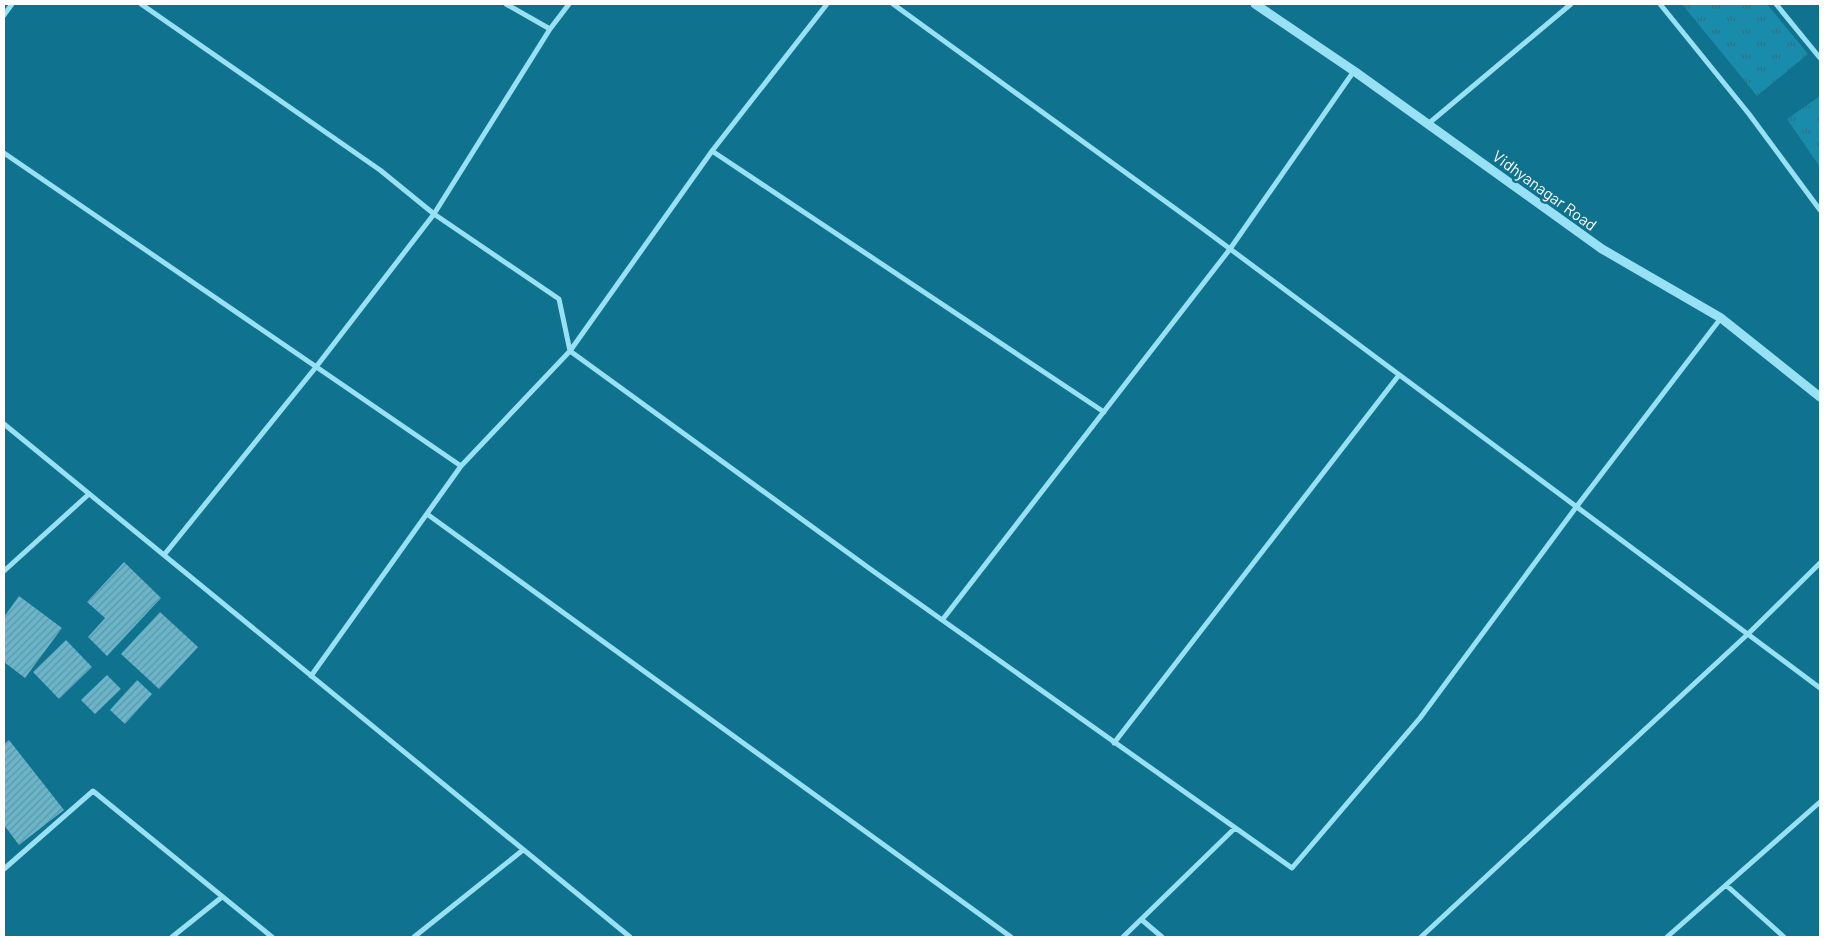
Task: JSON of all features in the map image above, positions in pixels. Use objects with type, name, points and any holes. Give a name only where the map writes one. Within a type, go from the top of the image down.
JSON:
[{"type":"street","points":[[4,15],[12,4]]},
{"type":"street","points":[[142,4],[380,170],[434,214],[560,299],[570,351],[873,571],[1292,868],[1420,718],[1577,506],[1721,318]]},
{"type":"street","points":[[506,4],[550,29]]},
{"type":"street","points":[[164,555],[316,367],[434,214],[550,29],[569,4]]},
{"type":"street","points":[[311,676],[462,466],[570,351],[712,151],[827,4]]},
{"type":"street","points":[[893,4],[1230,249],[1749,633],[1820,688]]},
{"type":"street","name":"Vidhyanagar Road","points":[[1255,4],[1354,71],[1602,250],[1721,318],[1820,397]]},
{"type":"street","points":[[1428,124],[1571,4]]},
{"type":"street","points":[[1660,4],[1749,114],[1820,210]]},
{"type":"street","points":[[1776,4],[1820,58]]},
{"type":"street","points":[[943,619],[1230,249],[1354,71]]},
{"type":"street","points":[[712,151],[1104,412]]},
{"type":"street","points":[[4,153],[462,466]]},
{"type":"street","points":[[1114,743],[1400,375]]},
{"type":"street","points":[[4,424],[630,937]]},
{"type":"street","points":[[4,571],[89,494]]},
{"type":"street","points":[[427,514],[1011,937]]},
{"type":"street","points":[[1421,937],[1749,633],[1820,563]]},
{"type":"street","points":[[4,868],[93,791],[272,937]]},
{"type":"street","points":[[1667,937],[1820,802]]},
{"type":"street","points":[[1123,937],[1235,828]]},
{"type":"street","points":[[414,937],[523,850]]},
{"type":"street","points":[[1726,886],[1784,937]]},
{"type":"street","points":[[172,937],[222,897]]},
{"type":"street","points":[[1142,920],[1162,937]]},
{"type":"green space","points":[[1682,4],[1767,4],[1808,54],[1757,96]]},
{"type":"green space","points":[[1820,96],[1820,167],[1787,119]]},
{"type":"building","points":[[124,562],[161,598],[107,656],[88,637],[105,618],[87,602]]},
{"type":"building","points":[[19,596],[62,628],[25,678],[4,662],[4,617]]},
{"type":"building","points":[[160,612],[198,647],[159,689],[121,654]]},
{"type":"building","points":[[66,640],[92,667],[59,699],[33,672]]},
{"type":"building","points":[[107,675],[121,689],[95,714],[81,700]]},
{"type":"building","points":[[137,680],[152,694],[125,724],[110,710]]},
{"type":"building","points":[[9,740],[64,810],[19,845],[4,825],[4,744]]}]
